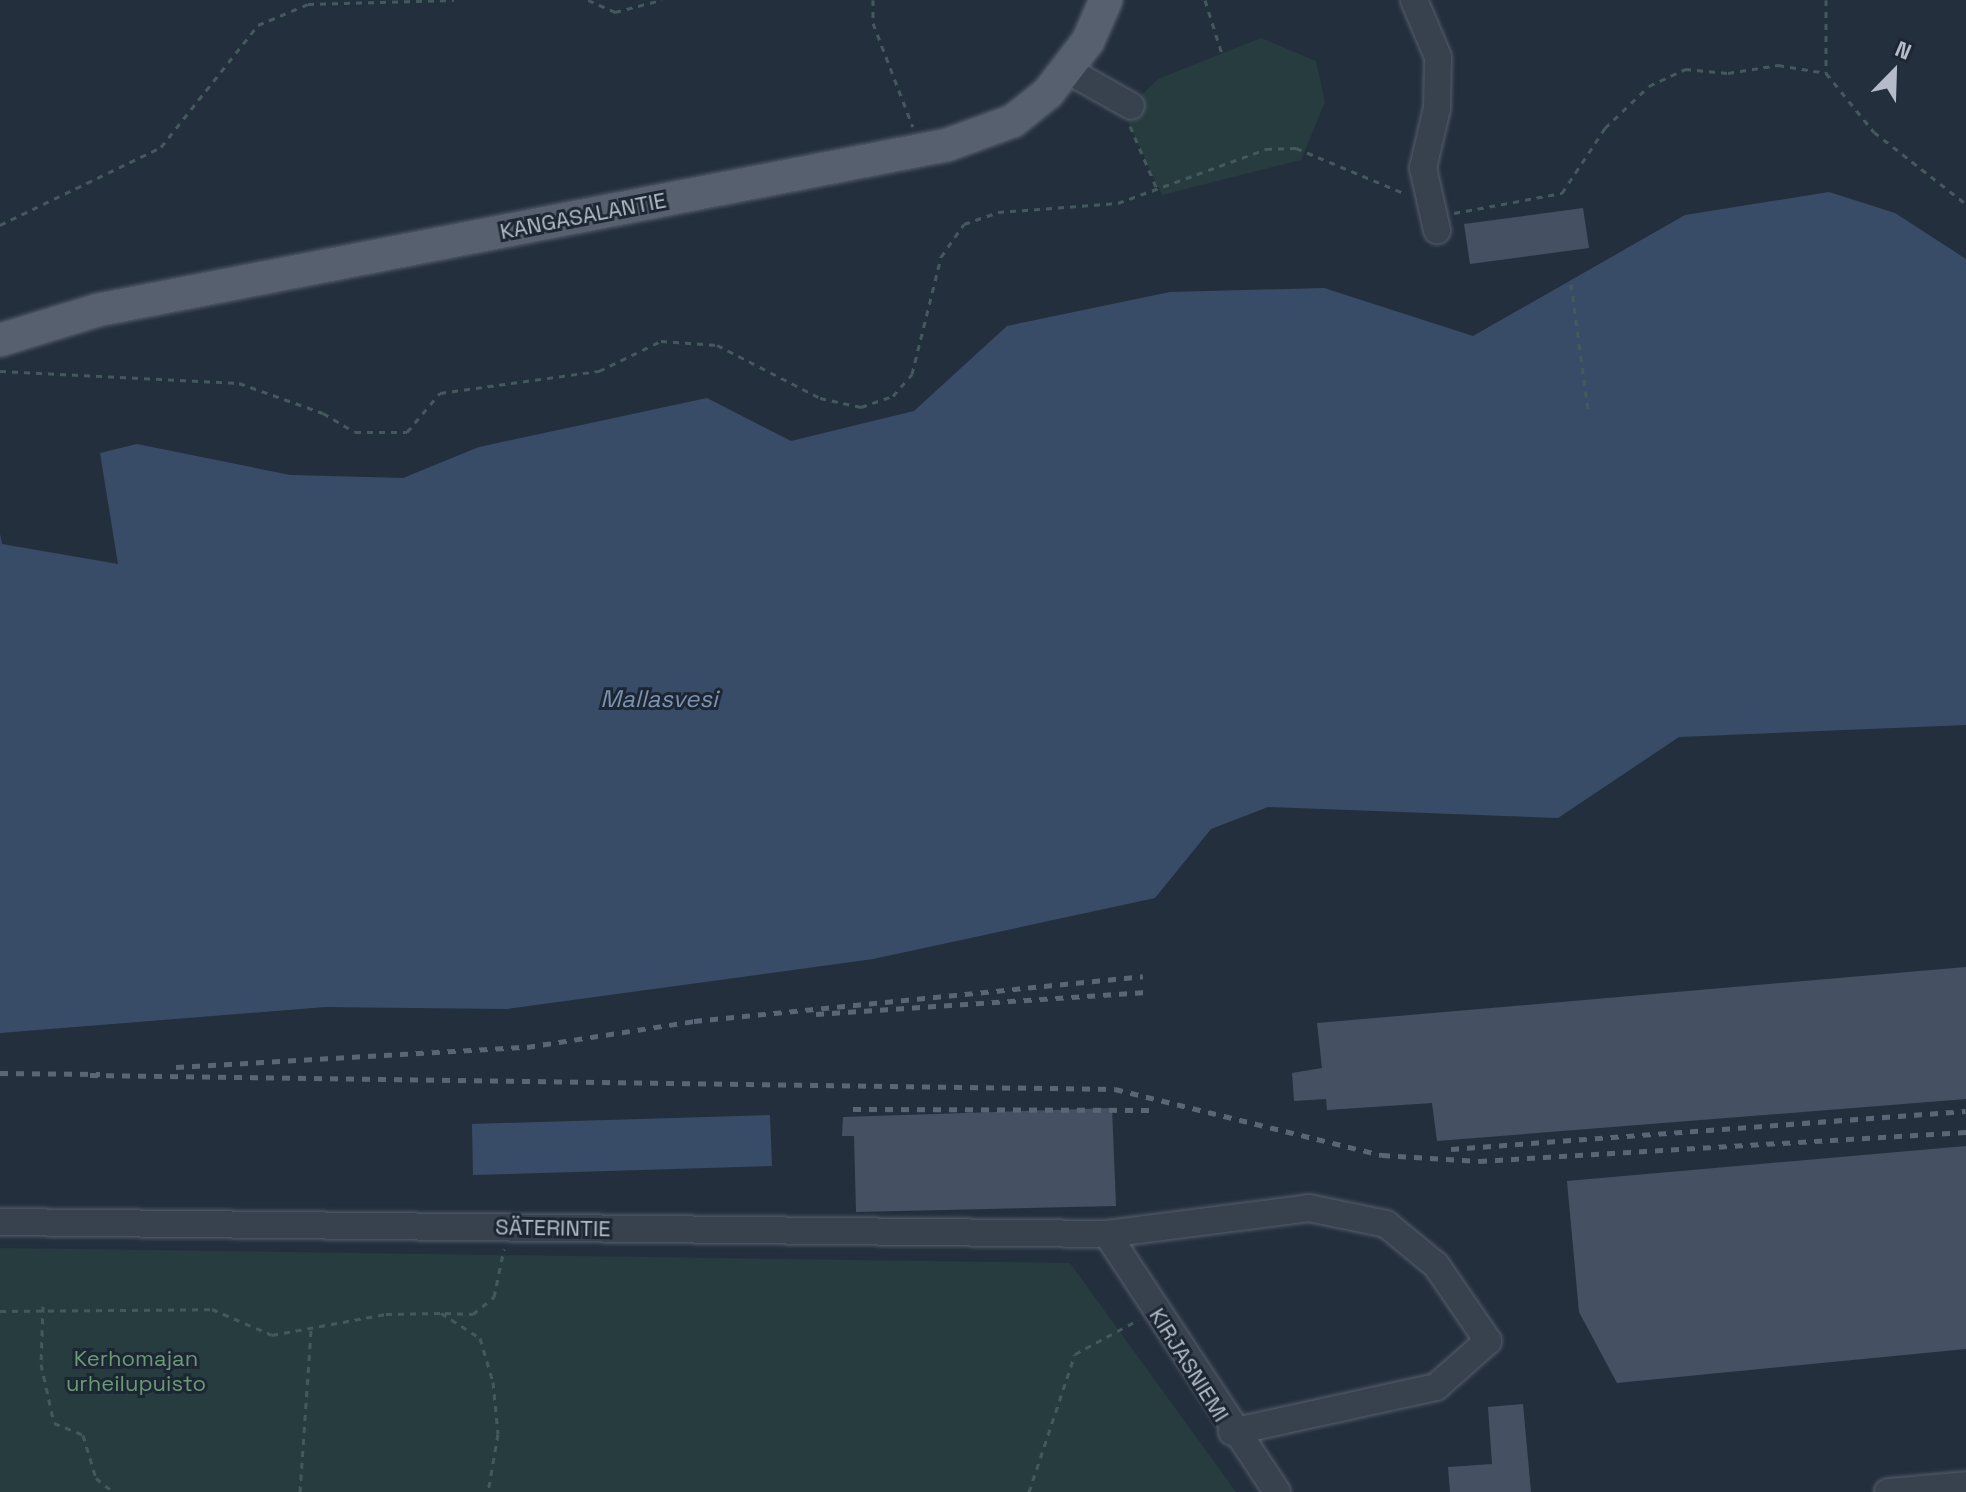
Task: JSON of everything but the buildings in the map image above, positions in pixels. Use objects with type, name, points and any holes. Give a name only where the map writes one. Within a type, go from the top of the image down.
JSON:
[{"type":"main road","name":"KANGASALANTIE","points":[[0,340],[98,310],[925,149],[1013,121],[1069,71],[1106,0]]},
{"type":"street","points":[[1414,0],[1427,22],[1440,79],[1423,168],[1437,230]]},
{"type":"street","points":[[1069,71],[1131,106]]},
{"type":"street","name":"SÄTERINTIE","points":[[0,1222],[1107,1234],[1309,1208],[1386,1224],[1436,1265],[1488,1341],[1436,1387],[1232,1432]]},
{"type":"street","name":"KIRJASNIEMI","points":[[1107,1234],[1232,1432],[1277,1492]]},
{"type":"street","points":[[1888,1492],[1966,1485]]},
{"type":"path","points":[[0,225],[161,147],[258,25],[308,4],[454,0]]},
{"type":"path","points":[[588,0],[615,12],[661,0]]},
{"type":"path","points":[[873,0],[873,23],[925,149]]},
{"type":"path","points":[[1205,0],[1222,54]]},
{"type":"path","points":[[1826,0],[1826,73],[1874,132],[1966,204]]},
{"type":"path","points":[[0,371],[239,383],[323,413],[355,432],[407,432],[440,393],[599,371],[661,341],[717,345],[820,398],[861,407],[893,396],[912,374],[941,257],[964,224],[998,212],[1084,210],[1157,189],[1226,159],[1296,148],[1460,215],[1562,193],[1605,128],[1649,86],[1685,69],[1728,73],[1778,65],[1826,73]]},
{"type":"path","points":[[1131,106],[1126,118],[1157,189]]},
{"type":"path","points":[[1571,284],[1588,410]]},
{"type":"path","points":[[0,1311],[43,1306],[103,1315],[212,1309],[272,1335],[386,1314],[473,1314],[494,1297],[509,1228]]},
{"type":"path","points":[[43,1306],[41,1364],[54,1423],[83,1435],[96,1478],[113,1492]]},
{"type":"path","points":[[1029,1492],[1075,1354],[1155,1311]]},
{"type":"path","points":[[441,1313],[480,1338],[493,1382],[498,1434],[488,1492]]},
{"type":"path","points":[[300,1492],[311,1330]]},
{"type":"green space","points":[[1261,38],[1316,61],[1325,102],[1301,160],[1162,195],[1126,118],[1131,106],[1158,79]]},
{"type":"green space","name":"Kerhomajan urheilupuisto","points":[[0,1248],[1070,1263],[1236,1492],[0,1492]]},
{"type":"water","name":"Mallasvesi","points":[[1829,192],[1895,213],[1966,259],[1966,725],[1679,737],[1558,818],[1268,807],[1211,829],[1155,898],[873,959],[507,1009],[325,1007],[0,1033],[0,534],[2,544],[118,564],[100,453],[137,444],[290,475],[403,478],[479,447],[707,398],[791,441],[914,411],[1007,326],[1170,292],[1324,288],[1473,336],[1685,215]]},
{"type":"water","points":[[770,1115],[772,1166],[473,1175],[472,1124]]},
{"type":"railway","points":[[176,1067],[527,1047],[694,1021],[1143,976]]},
{"type":"railway","points":[[816,1014],[1146,992]]},
{"type":"railway","points":[[0,1073],[100,1074]]},
{"type":"railway","points":[[90,1075],[1115,1089],[1382,1155],[1479,1161],[1966,1132]]},
{"type":"railway","points":[[853,1109],[1153,1110]]},
{"type":"railway","points":[[1451,1149],[1966,1111]]}]
